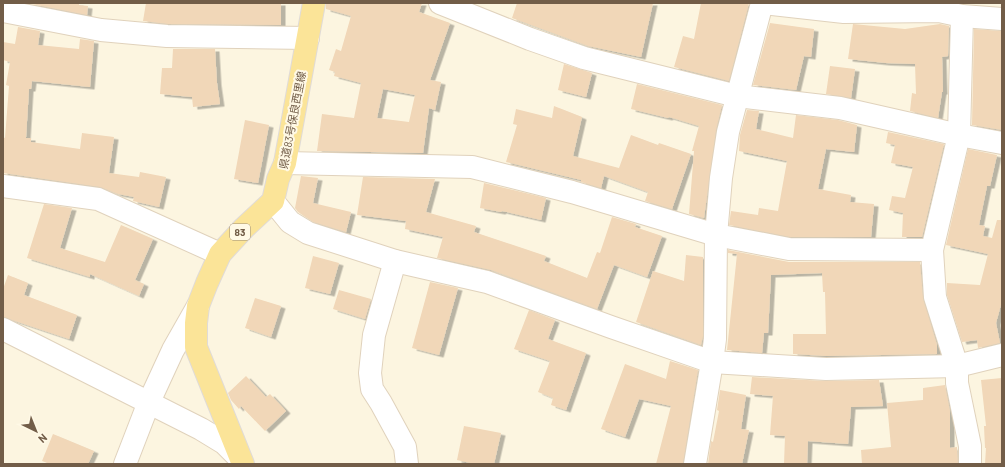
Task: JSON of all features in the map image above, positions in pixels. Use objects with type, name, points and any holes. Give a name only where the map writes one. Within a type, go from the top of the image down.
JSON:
[{"type":"main road","name":"県道83号保良西里線","points":[[273,201],[278,179],[285,163],[314,3]]},
{"type":"main road","name":"83","points":[[242,461],[196,347],[198,306],[206,283],[220,254],[244,228],[273,201]]},
{"type":"street","points":[[440,3],[530,39],[584,58],[737,96],[840,108],[959,136],[1002,144]]},
{"type":"street","points":[[695,464],[715,339],[716,235],[721,178],[728,132],[763,3],[844,12],[939,7],[962,16],[1002,19]]},
{"type":"street","points":[[3,11],[101,30],[167,36],[308,38]]},
{"type":"street","points":[[962,16],[959,136],[932,250],[935,297],[957,366],[957,383],[970,446],[970,464]]},
{"type":"street","points":[[285,163],[472,167],[572,192],[716,235],[789,249],[932,250]]},
{"type":"street","points":[[3,186],[98,200],[220,254]]},
{"type":"street","points":[[273,201],[290,222],[308,233],[395,261],[487,282],[712,362],[826,369],[957,366],[1002,354]]},
{"type":"street","points":[[395,261],[374,335],[370,373],[372,389],[381,402],[405,447],[407,464]]},
{"type":"street","points":[[125,464],[149,402],[174,350],[198,306]]},
{"type":"street","points":[[3,330],[201,429],[224,443],[242,461]]},
{"type":"building","points":[[27,3],[79,3],[79,5],[88,6],[87,15]]},
{"type":"building","points":[[146,3],[281,3],[281,25],[168,24],[143,21]]},
{"type":"building","points":[[326,3],[422,3],[419,12],[450,23],[430,80],[441,82],[435,110],[429,108],[423,153],[317,151],[322,114],[354,118],[361,83],[334,76],[335,72],[329,70],[336,49],[341,51],[351,16],[326,9]],"holes":[[[383,89],[415,95],[409,122],[377,118]]]},
{"type":"building","points":[[517,3],[653,3],[641,57],[588,46],[512,18]]},
{"type":"building","points":[[701,3],[749,3],[729,81],[674,67],[683,36],[694,39]]},
{"type":"building","points":[[770,23],[814,29],[811,57],[804,56],[796,90],[753,85]]},
{"type":"building","points":[[853,24],[905,29],[940,24],[949,26],[948,56],[942,57],[943,92],[938,118],[910,111],[912,93],[916,94],[915,64],[848,59]]},
{"type":"building","points":[[18,27],[40,31],[38,45],[79,49],[80,39],[94,41],[90,87],[32,81],[31,89],[29,89],[26,138],[31,138],[31,142],[80,149],[82,133],[114,137],[109,173],[139,177],[140,172],[166,177],[159,207],[133,201],[134,197],[118,194],[100,187],[3,173],[3,137],[5,138],[9,86],[6,85],[10,62],[3,60],[3,42],[15,44]]},
{"type":"building","points":[[974,29],[1002,31],[1002,130],[972,125]]},
{"type":"building","points":[[173,49],[215,49],[220,104],[193,107],[192,97],[160,94],[162,68],[172,68]]},
{"type":"building","points":[[564,64],[592,73],[586,97],[558,90]]},
{"type":"building","points":[[830,66],[855,69],[851,98],[826,94]]},
{"type":"building","points":[[637,84],[722,105],[716,130],[704,218],[689,214],[694,151],[692,151],[699,126],[669,117],[631,109]]},
{"type":"building","points":[[554,106],[582,117],[573,156],[619,168],[631,135],[658,145],[659,143],[691,154],[672,209],[645,201],[648,192],[604,176],[601,188],[581,182],[581,180],[506,162],[517,125],[513,124],[516,109],[552,118]]},
{"type":"building","points":[[747,110],[759,111],[756,129],[793,138],[796,115],[838,120],[857,125],[854,152],[826,149],[818,189],[851,195],[850,202],[874,204],[871,237],[790,237],[729,225],[731,211],[758,215],[759,208],[778,211],[787,161],[739,151],[740,135]]},
{"type":"building","points":[[245,120],[269,125],[258,183],[234,179]]},
{"type":"building","points":[[888,132],[944,144],[922,237],[902,237],[903,213],[889,210],[892,196],[905,198],[913,167],[891,163],[895,145],[886,143]]},
{"type":"building","points":[[968,149],[997,155],[990,186],[987,186],[979,225],[985,226],[983,236],[992,238],[997,220],[1002,220],[1002,301],[996,323],[1000,343],[978,348],[977,340],[962,342],[947,295],[947,283],[980,285],[988,254],[946,245]]},
{"type":"building","points":[[301,176],[318,178],[313,203],[351,212],[346,232],[313,222],[298,212],[295,208]]},
{"type":"building","points":[[363,177],[435,179],[426,212],[476,226],[474,232],[546,256],[544,261],[587,278],[597,252],[600,253],[612,217],[636,224],[635,227],[662,236],[647,277],[614,265],[597,309],[491,270],[437,258],[443,237],[405,229],[406,221],[357,215]]},
{"type":"building","points":[[484,183],[546,198],[541,220],[502,211],[480,208]]},
{"type":"building","points":[[44,204],[72,208],[60,248],[105,262],[121,225],[153,239],[135,280],[144,284],[139,296],[90,274],[90,277],[27,258]]},
{"type":"building","points":[[728,250],[789,262],[920,262],[923,298],[937,345],[937,354],[826,356],[793,354],[793,334],[826,334],[825,292],[823,292],[822,273],[771,275],[768,333],[764,333],[762,353],[727,350],[737,254],[728,253]]},
{"type":"building","points":[[686,255],[703,257],[703,336],[701,345],[636,322],[653,271],[684,281]]},
{"type":"building","points":[[313,256],[339,263],[330,294],[305,288]]},
{"type":"building","points":[[8,275],[28,283],[24,295],[77,315],[69,339],[3,317],[3,289]]},
{"type":"building","points":[[430,282],[458,288],[439,355],[412,348]]},
{"type":"building","points":[[339,290],[371,299],[365,319],[333,309]]},
{"type":"building","points":[[255,298],[281,306],[271,337],[245,328]]},
{"type":"building","points":[[529,310],[555,320],[548,339],[586,353],[566,410],[551,405],[553,398],[538,392],[550,361],[514,349]]},
{"type":"building","points":[[670,361],[698,370],[683,464],[656,464],[671,406],[639,399],[625,437],[601,429],[625,364],[666,379]]},
{"type":"building","points":[[246,376],[266,397],[270,394],[286,411],[265,431],[241,406],[239,409],[231,400],[228,393]]},
{"type":"building","points":[[752,377],[825,381],[879,380],[883,406],[851,407],[848,444],[808,441],[807,464],[784,464],[785,436],[770,435],[773,396],[750,394]]},
{"type":"building","points":[[1002,378],[1002,464],[985,464],[986,448],[984,426],[986,426],[981,380]]},
{"type":"building","points":[[945,385],[950,411],[950,448],[957,447],[958,464],[862,464],[861,450],[891,447],[887,403],[923,400],[923,388]]},
{"type":"building","points":[[720,390],[746,395],[741,429],[749,430],[742,464],[708,464],[711,441],[713,442],[719,411],[717,410]]},
{"type":"building","points":[[464,426],[501,433],[494,464],[475,464],[457,460]]},
{"type":"building","points":[[53,434],[94,451],[88,464],[50,464],[42,461]]}]
